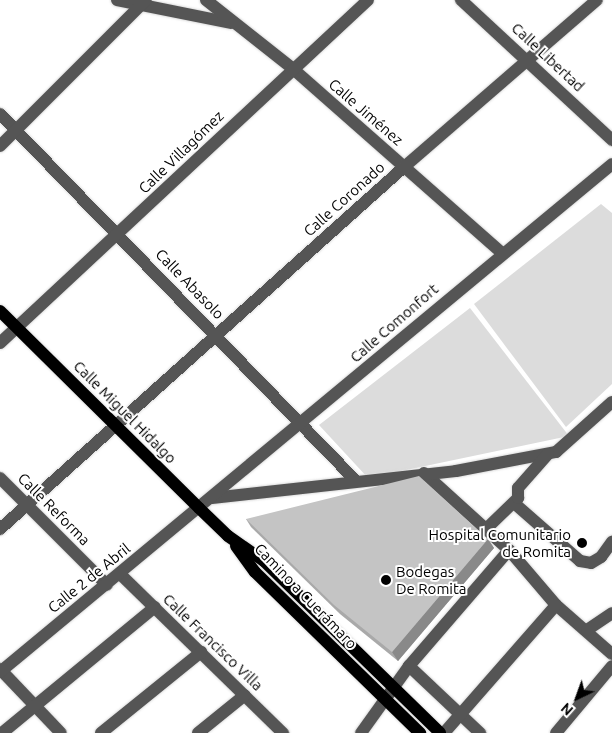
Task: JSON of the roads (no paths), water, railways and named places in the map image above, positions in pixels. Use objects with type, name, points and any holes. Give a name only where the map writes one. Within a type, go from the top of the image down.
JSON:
[{"type":"main road","name":"Calle Miguel Hidalgo","points":[[0,311],[228,536]]},
{"type":"main road","name":"Camino a Cuerámaro","points":[[228,536],[264,561],[440,733]]},
{"type":"main road","name":"Camino a Cuerámaro","points":[[228,536],[255,572],[420,733]]},
{"type":"street","points":[[117,0],[144,2],[233,24]]},
{"type":"street","name":"Calle Jiménez","points":[[206,0],[233,24],[292,68],[501,252]]},
{"type":"street","name":"Calle Villagómez","points":[[0,343],[292,68],[368,0]]},
{"type":"street","name":"Calle Libertad","points":[[461,0],[528,60],[612,140]]},
{"type":"street","name":"Calle Coronado","points":[[0,528],[28,505],[404,167],[597,0]]},
{"type":"street","points":[[0,146],[144,2]]},
{"type":"street","name":"Calle Abasolo","points":[[0,114],[118,233],[355,480]]},
{"type":"street","name":"Calle Comonfort","points":[[199,508],[302,423],[501,252],[612,164]]},
{"type":"street","points":[[486,529],[514,503],[518,498],[518,488],[552,453],[612,402]]},
{"type":"street","points":[[211,498],[355,480],[456,471],[552,453]]},
{"type":"street","points":[[447,493],[456,471]]},
{"type":"street","points":[[424,473],[509,550],[556,605],[587,630],[612,654]]},
{"type":"street","name":"Calle Reforma","points":[[0,478],[107,585]]},
{"type":"street","points":[[514,503],[580,561],[591,563],[601,558],[612,542]]},
{"type":"street","name":"Calle 2 de Abril","points":[[0,670],[107,585],[199,508]]},
{"type":"street","points":[[368,730],[393,687],[409,666],[509,550]]},
{"type":"street","name":"Calle Francisco Villa","points":[[120,574],[283,733]]},
{"type":"street","points":[[444,733],[461,716],[556,605]]},
{"type":"street","points":[[2,733],[155,607]]},
{"type":"street","points":[[587,630],[612,613]]},
{"type":"street","points":[[101,733],[201,652]]},
{"type":"street","points":[[409,666],[480,733]]},
{"type":"street","points":[[556,733],[612,666]]},
{"type":"street","points":[[0,670],[36,705],[61,733]]},
{"type":"street","points":[[198,733],[245,696]]},
{"type":"place","name":"Hospital Comunitario de Romita","points":[[582,543]]},
{"type":"place","name":"Bodegas De Romita","points":[[386,580]]}]
